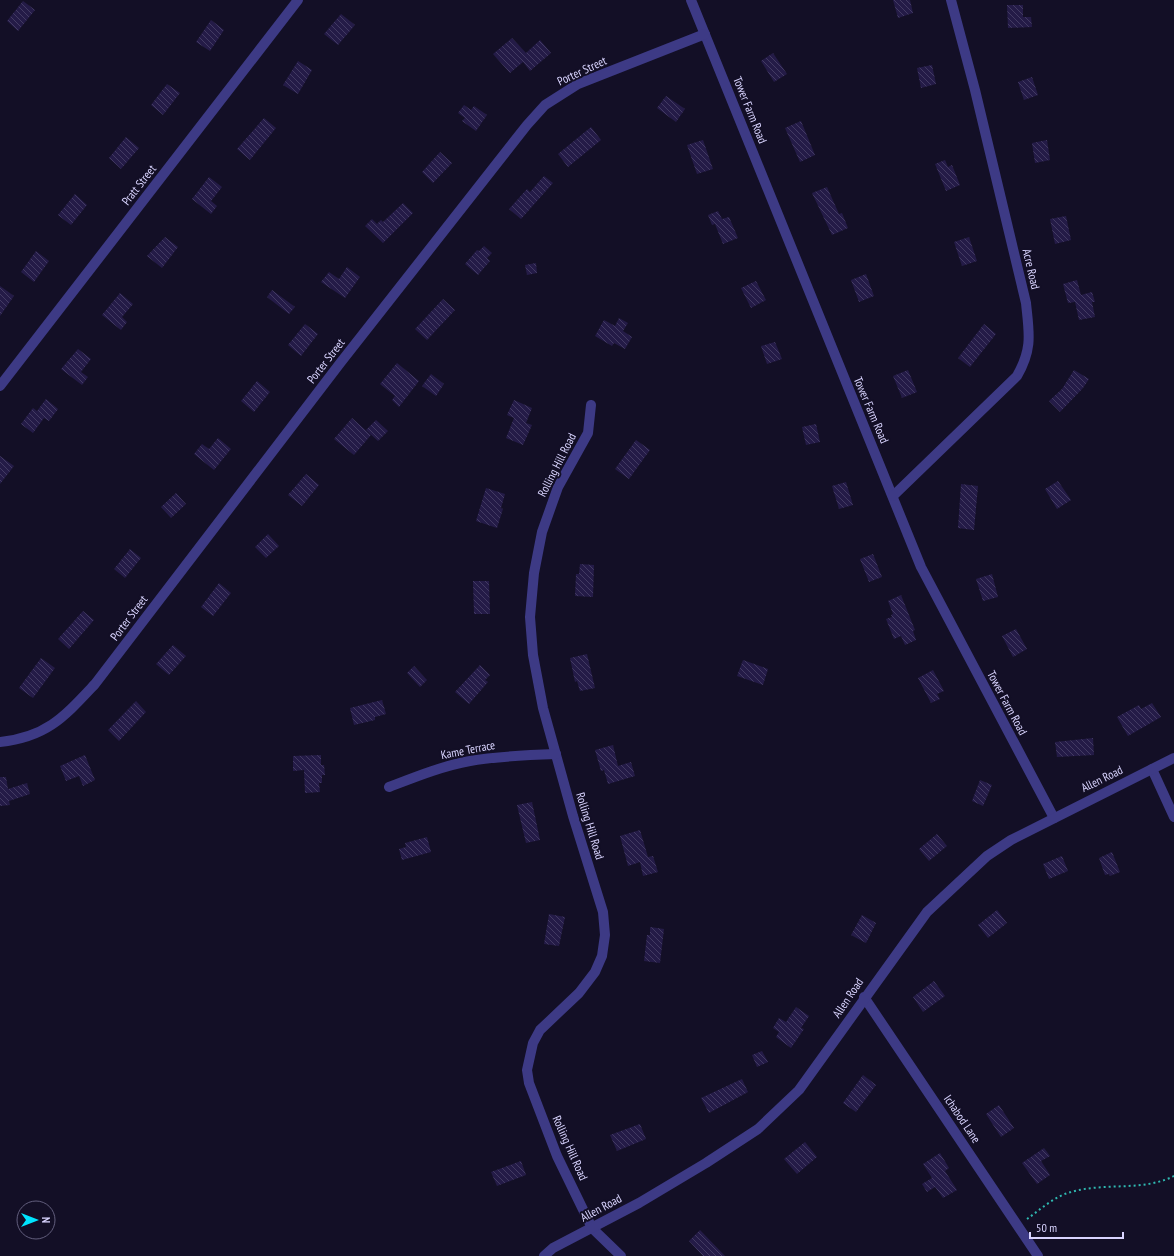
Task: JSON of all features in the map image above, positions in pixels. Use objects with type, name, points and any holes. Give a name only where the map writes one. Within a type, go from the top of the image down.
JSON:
[{"type":"street","name":"Pratt Street","points":[[0,386],[298,0]]},
{"type":"street","name":"Tower Farm Road","points":[[691,0],[921,567],[1054,818]]},
{"type":"street","name":"Acre Road","points":[[893,496],[1017,376],[1028,353],[1029,339],[1026,303],[975,90],[951,0]]},
{"type":"street","name":"Porter Street","points":[[0,742],[27,737],[42,732],[74,707],[95,684],[340,362],[527,125],[545,105],[578,84],[705,34]]},
{"type":"street","name":"Rolling Hill Road","points":[[591,405],[588,433],[558,487],[542,532],[534,573],[530,617],[533,655],[543,708],[573,816],[603,912],[605,935],[602,956],[595,972],[580,992],[540,1030],[533,1044],[527,1070],[529,1083],[557,1156],[592,1228]]},
{"type":"street","name":"Kame Terrace","points":[[389,787],[426,773],[469,761],[512,756],[556,754]]},
{"type":"street","name":"Allen Road","points":[[544,1256],[553,1248],[592,1228],[700,1167],[758,1129],[799,1090],[821,1062],[864,997],[922,918],[942,896],[987,856],[1011,840],[1174,758]]},
{"type":"street","points":[[1152,769],[1174,817]]},
{"type":"street","name":"Ichabod Lane","points":[[864,997],[1038,1256]]},
{"type":"street","points":[[592,1228],[622,1256]]},
{"type":"path","points":[[1018,1225],[1055,1200],[1071,1192],[1141,1185],[1159,1182],[1174,1176]]},
{"type":"building","points":[[893,0],[910,0],[913,13],[898,18]]},
{"type":"building","points":[[23,1],[35,10],[18,31],[7,21]]},
{"type":"building","points":[[1007,5],[1023,5],[1023,17],[1031,17],[1032,27],[1008,28]]},
{"type":"building","points":[[341,14],[355,25],[338,45],[324,34]]},
{"type":"building","points":[[211,20],[224,30],[210,51],[196,42]]},
{"type":"building","points":[[512,38],[526,53],[540,40],[551,53],[530,71],[523,62],[510,73],[493,54]]},
{"type":"building","points":[[773,53],[787,74],[774,82],[761,61]]},
{"type":"building","points":[[298,61],[312,70],[298,94],[283,85]]},
{"type":"building","points":[[932,65],[936,84],[921,88],[917,68]]},
{"type":"building","points":[[1032,77],[1038,95],[1024,100],[1018,82]]},
{"type":"building","points":[[167,84],[180,93],[163,115],[151,105]]},
{"type":"building","points":[[666,96],[685,109],[676,122],[657,108]]},
{"type":"building","points":[[464,105],[471,110],[474,106],[487,115],[476,131],[462,121],[465,118],[458,113]]},
{"type":"building","points":[[264,118],[276,128],[250,160],[237,149]]},
{"type":"building","points":[[801,121],[815,155],[800,162],[785,128]]},
{"type":"building","points":[[591,127],[601,140],[568,167],[558,154]]},
{"type":"building","points":[[126,137],[139,148],[121,169],[109,158]]},
{"type":"building","points":[[703,140],[713,169],[697,174],[687,145]]},
{"type":"building","points":[[1047,140],[1050,160],[1035,163],[1032,143]]},
{"type":"building","points":[[440,152],[452,163],[433,183],[422,172]]},
{"type":"building","points":[[945,160],[948,167],[952,165],[960,185],[946,191],[935,164]]},
{"type":"building","points":[[544,176],[553,183],[521,219],[509,209],[527,189],[530,192]]},
{"type":"building","points":[[209,177],[222,187],[211,201],[217,206],[211,214],[192,199]]},
{"type":"building","points":[[827,187],[839,214],[842,213],[848,228],[832,235],[812,193]]},
{"type":"building","points":[[75,194],[87,205],[71,225],[58,215]]},
{"type":"building","points":[[403,203],[413,213],[383,243],[365,226],[372,219],[377,224],[381,220],[383,222]]},
{"type":"building","points":[[718,211],[722,219],[729,217],[738,238],[723,244],[715,224],[712,225],[708,215]]},
{"type":"building","points":[[1066,216],[1071,240],[1055,244],[1050,219]]},
{"type":"building","points":[[165,237],[178,247],[162,268],[147,256]]},
{"type":"building","points":[[969,237],[977,261],[962,266],[954,242]]},
{"type":"building","points":[[484,246],[492,253],[487,258],[490,261],[478,275],[465,264],[477,250],[479,251]]},
{"type":"building","points":[[36,251],[49,261],[34,282],[21,272]]},
{"type":"building","points":[[536,263],[537,273],[527,275],[525,265]]},
{"type":"building","points":[[347,267],[360,277],[345,298],[321,282],[329,272],[339,279]]},
{"type":"building","points":[[866,274],[874,296],[859,302],[851,280]]},
{"type":"building","points":[[1077,280],[1081,295],[1092,292],[1095,302],[1092,302],[1095,317],[1079,320],[1075,302],[1068,303],[1063,284]]},
{"type":"building","points":[[756,281],[766,300],[751,308],[741,288]]},
{"type":"building","points":[[0,286],[14,296],[0,316]]},
{"type":"building","points":[[272,290],[295,307],[289,314],[267,297]]},
{"type":"building","points":[[120,293],[133,304],[122,317],[127,322],[121,330],[102,315]]},
{"type":"building","points":[[443,299],[455,310],[427,340],[415,329]]},
{"type":"building","points":[[619,318],[628,323],[623,331],[632,337],[625,349],[614,343],[612,346],[595,336],[604,320],[615,326]]},
{"type":"building","points":[[305,324],[318,334],[301,356],[288,345]]},
{"type":"building","points":[[984,324],[996,334],[970,367],[958,358]]},
{"type":"building","points":[[775,342],[782,359],[767,364],[761,346]]},
{"type":"building","points":[[78,349],[91,359],[81,372],[88,377],[82,385],[61,369]]},
{"type":"building","points":[[397,363],[419,381],[399,407],[392,400],[395,396],[380,384]]},
{"type":"building","points":[[908,370],[917,392],[902,398],[893,376]]},
{"type":"building","points":[[1074,370],[1089,379],[1083,388],[1060,412],[1049,401],[1062,389]]},
{"type":"building","points":[[431,374],[444,384],[436,396],[422,386]]},
{"type":"building","points":[[257,381],[270,392],[254,412],[241,401]]},
{"type":"building","points":[[46,399],[58,409],[49,421],[44,418],[33,433],[21,424],[33,408],[37,411]]},
{"type":"building","points":[[514,400],[532,408],[526,423],[532,425],[523,445],[506,438],[514,418],[507,415]]},
{"type":"building","points":[[352,418],[371,435],[354,455],[334,439]]},
{"type":"building","points":[[376,420],[388,431],[378,441],[366,430]]},
{"type":"building","points":[[816,424],[820,442],[806,445],[802,427]]},
{"type":"building","points":[[218,438],[231,449],[214,470],[194,454],[202,444],[209,449]]},
{"type":"building","points":[[636,440],[650,450],[629,479],[615,469]]},
{"type":"building","points":[[0,456],[14,466],[0,484]]},
{"type":"building","points":[[306,474],[319,485],[302,506],[288,495]]},
{"type":"building","points":[[1058,481],[1071,500],[1057,509],[1045,489]]},
{"type":"building","points":[[846,482],[853,505],[839,509],[832,486]]},
{"type":"building","points":[[961,484],[978,486],[974,530],[958,528]]},
{"type":"building","points":[[486,488],[505,494],[501,508],[503,509],[497,528],[476,521]]},
{"type":"building","points":[[176,493],[186,504],[171,518],[161,507]]},
{"type":"building","points":[[268,534],[279,546],[266,558],[255,547]]},
{"type":"building","points":[[130,549],[141,558],[125,578],[114,569]]},
{"type":"building","points":[[873,554],[882,577],[869,582],[860,559]]},
{"type":"building","points":[[580,564],[594,565],[593,597],[575,596],[576,574],[579,574]]},
{"type":"building","points":[[992,574],[998,597],[983,601],[976,579]]},
{"type":"building","points":[[473,581],[489,581],[490,614],[474,614]]},
{"type":"building","points":[[219,583],[231,593],[213,616],[201,607]]},
{"type":"building","points":[[901,595],[915,630],[913,631],[916,640],[905,645],[901,636],[894,639],[886,619],[892,617],[891,615],[893,614],[888,601]]},
{"type":"building","points":[[83,611],[94,620],[69,649],[58,639]]},
{"type":"building","points":[[1016,629],[1027,649],[1013,657],[1002,636]]},
{"type":"building","points":[[173,645],[186,656],[169,675],[156,664]]},
{"type":"building","points":[[587,654],[595,688],[580,691],[577,681],[575,682],[570,658]]},
{"type":"building","points":[[41,658],[55,668],[33,698],[19,688]]},
{"type":"building","points":[[743,660],[768,669],[763,685],[737,676]]},
{"type":"building","points":[[480,665],[490,675],[485,680],[488,682],[469,704],[455,692]]},
{"type":"building","points":[[414,666],[427,680],[420,687],[407,673]]},
{"type":"building","points":[[933,670],[944,691],[937,694],[940,699],[931,703],[918,678]]},
{"type":"building","points":[[382,700],[386,714],[375,717],[375,720],[354,725],[350,708]]},
{"type":"building","points":[[136,701],[146,712],[119,741],[108,730]]},
{"type":"building","points":[[1152,703],[1161,717],[1128,736],[1117,717],[1139,705],[1141,709]]},
{"type":"building","points":[[1093,738],[1094,755],[1057,757],[1055,742]]},
{"type":"building","points":[[613,745],[618,766],[631,762],[635,776],[608,784],[604,770],[601,771],[595,750]]},
{"type":"building","points":[[85,755],[95,780],[83,786],[79,776],[66,781],[60,766]]},
{"type":"building","points":[[321,755],[321,765],[324,765],[325,775],[322,775],[322,783],[319,783],[320,792],[305,793],[304,770],[293,771],[293,756]]},
{"type":"building","points":[[0,777],[6,777],[8,789],[27,783],[30,794],[9,801],[10,805],[0,806]]},
{"type":"building","points":[[980,780],[992,785],[983,806],[972,801]]},
{"type":"building","points":[[532,802],[540,840],[526,843],[517,805]]},
{"type":"building","points":[[640,830],[648,857],[653,856],[658,872],[643,876],[640,862],[628,866],[620,836]]},
{"type":"building","points":[[937,834],[947,846],[929,861],[919,849]]},
{"type":"building","points":[[427,837],[431,852],[402,860],[399,849],[406,847],[405,843]]},
{"type":"building","points":[[1112,852],[1120,872],[1110,876],[1109,874],[1105,875],[1099,858]]},
{"type":"building","points":[[1062,856],[1068,871],[1049,879],[1043,864]]},
{"type":"building","points":[[997,910],[1007,923],[988,938],[978,925]]},
{"type":"building","points":[[549,914],[565,917],[559,946],[544,944]]},
{"type":"building","points":[[862,915],[876,923],[866,943],[851,935]]},
{"type":"building","points":[[650,927],[664,929],[660,963],[644,961],[647,935],[650,935]]},
{"type":"building","points":[[934,981],[945,996],[923,1012],[913,997]]},
{"type":"building","points":[[796,1007],[809,1016],[801,1028],[804,1029],[791,1048],[776,1037],[779,1032],[773,1028],[779,1018],[786,1022]]},
{"type":"building","points":[[762,1051],[768,1062],[757,1067],[752,1055]]},
{"type":"building","points":[[863,1075],[876,1085],[856,1112],[843,1103]]},
{"type":"building","points":[[742,1079],[748,1092],[709,1113],[701,1098]]},
{"type":"building","points":[[999,1105],[1014,1128],[1001,1137],[986,1114]]},
{"type":"building","points":[[640,1124],[646,1139],[617,1151],[610,1135]]},
{"type":"building","points":[[805,1142],[817,1157],[797,1174],[784,1159]]},
{"type":"building","points":[[1044,1148],[1050,1156],[1041,1161],[1050,1175],[1037,1184],[1022,1163]]},
{"type":"building","points":[[940,1153],[949,1168],[945,1171],[957,1190],[943,1198],[935,1187],[927,1192],[922,1184],[932,1178],[923,1164]]},
{"type":"building","points":[[521,1161],[526,1175],[497,1186],[491,1172]]},
{"type":"building","points":[[700,1230],[725,1256],[703,1256],[689,1241]]}]
